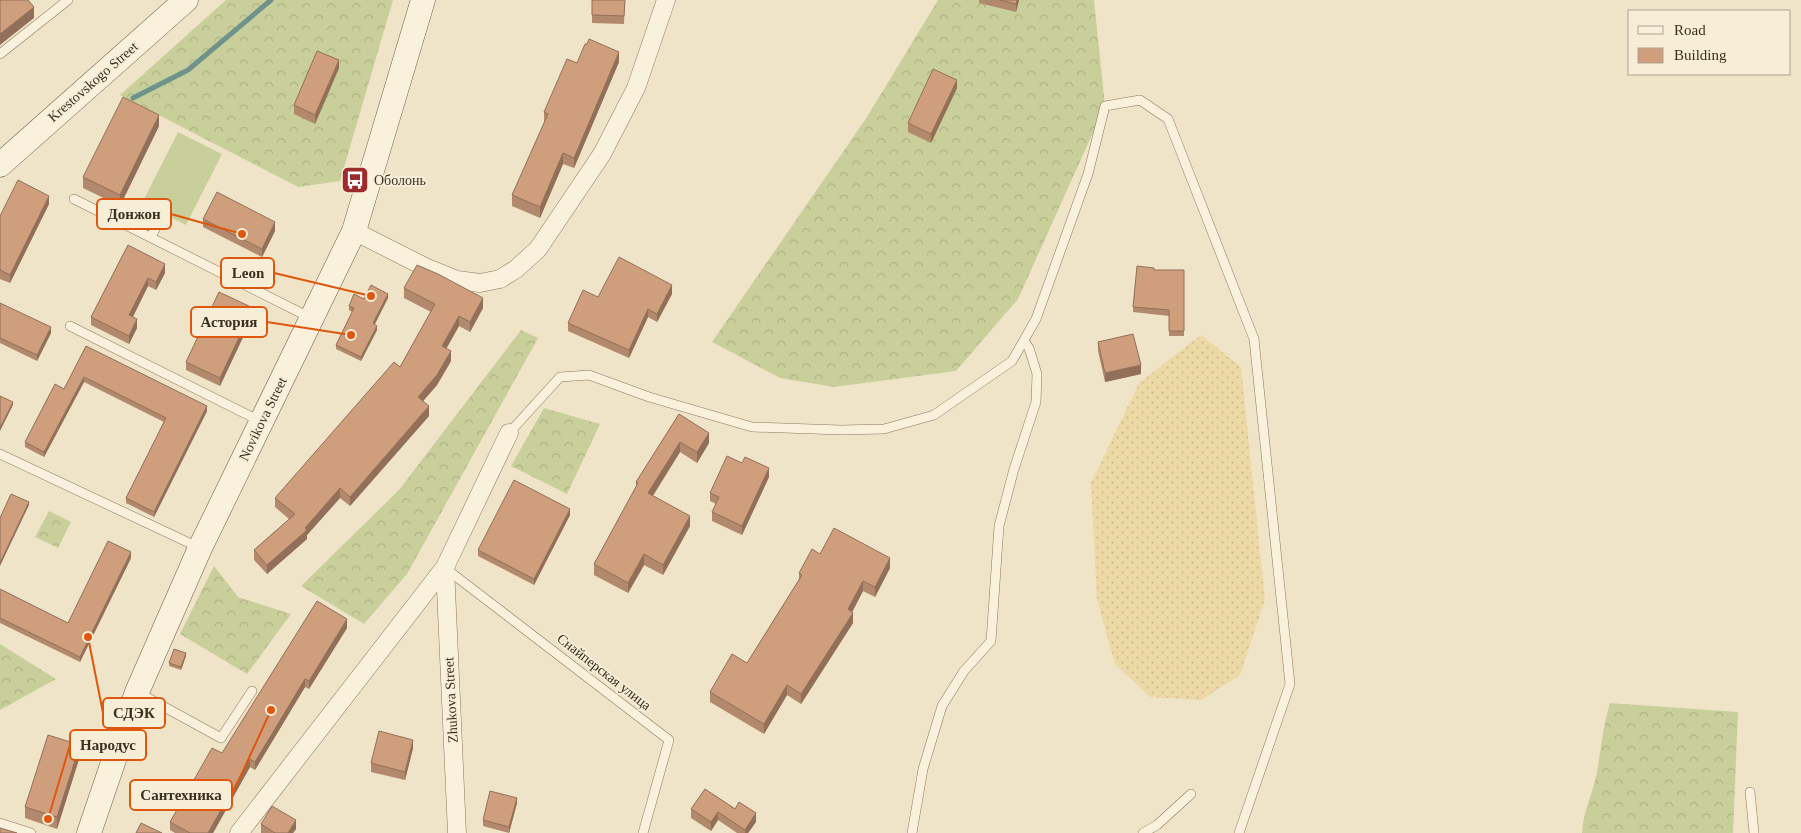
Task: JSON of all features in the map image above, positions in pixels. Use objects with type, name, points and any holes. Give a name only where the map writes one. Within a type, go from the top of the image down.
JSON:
[{"type":"main road","name":"Krestovskogo Street","points":[[1,164],[186,0]]},
{"type":"main road","name":"Novikova Street","points":[[89,833],[137,692],[200,548],[354,231],[423,0]]},
{"type":"street","points":[[354,231],[424,267],[457,280],[480,283],[500,279],[516,269],[538,249],[602,154],[636,88],[666,0]]},
{"type":"street","points":[[239,833],[445,567],[509,433]]},
{"type":"street","name":"Zhukova Street","points":[[445,567],[457,833]]},
{"type":"lane","points":[[0,54],[68,0]]},
{"type":"lane","points":[[509,433],[560,377],[589,375],[649,396],[752,427],[841,430],[884,429],[934,415],[1012,361],[1036,319],[1088,174],[1105,106],[1140,100],[1168,120],[1254,339],[1290,684],[1238,833]]},
{"type":"lane","points":[[74,199],[312,318]]},
{"type":"lane","points":[[151,237],[161,218]]},
{"type":"lane","points":[[70,326],[261,422]]},
{"type":"lane","points":[[912,833],[923,770],[942,706],[964,671],[991,641],[999,526],[1014,469],[1036,402],[1037,374],[1029,348],[1024,341]]},
{"type":"lane","points":[[0,454],[200,548]]},
{"type":"lane","name":"Снайперская улица","points":[[445,567],[669,740],[643,833]]},
{"type":"lane","points":[[137,692],[221,738],[252,691]]},
{"type":"lane","points":[[1750,792],[1754,833]]},
{"type":"lane","points":[[1143,833],[1157,825],[1191,794]]},
{"type":"lane","points":[[0,823],[31,833]]},
{"type":"green space","points":[[226,0],[393,0],[340,181],[298,187],[120,95]]},
{"type":"green space","points":[[938,0],[1094,0],[1105,106],[1018,299],[956,371],[834,387],[780,378],[712,342],[867,117]]},
{"type":"green space","points":[[178,132],[222,154],[186,225],[142,203]]},
{"type":"green space","points":[[521,330],[538,338],[407,574],[364,624],[301,586],[399,490]]},
{"type":"green space","points":[[544,408],[600,424],[567,494],[511,466]]},
{"type":"green space","points":[[49,511],[71,522],[58,548],[35,537]]},
{"type":"green space","points":[[214,566],[238,597],[291,614],[247,674],[180,634]]},
{"type":"green space","points":[[0,644],[56,679],[0,710]]},
{"type":"green space","points":[[1610,703],[1738,712],[1733,833],[1582,833],[1584,818],[1597,772]]},
{"type":"sand","points":[[1201,335],[1241,367],[1265,600],[1240,675],[1201,700],[1150,697],[1115,664],[1097,600],[1091,483],[1139,383]]},
{"type":"building","points":[[0,0],[28,0],[34,7],[0,34]]},
{"type":"building","points":[[592,0],[625,0],[624,16],[592,15]]},
{"type":"building","points":[[1000,0],[1017,0],[1016,4]]},
{"type":"building","points":[[589,39],[619,52],[574,158],[563,153],[540,207],[512,195],[548,114],[544,112],[567,59],[577,63]]},
{"type":"building","points":[[317,51],[339,60],[315,115],[294,105]]},
{"type":"building","points":[[933,69],[957,80],[931,134],[908,123]]},
{"type":"building","points":[[123,97],[159,115],[120,195],[83,177]]},
{"type":"building","points":[[18,180],[49,196],[10,275],[0,270],[0,216]]},
{"type":"building","points":[[217,192],[275,222],[262,249],[203,219]]},
{"type":"building","points":[[128,245],[165,264],[156,282],[148,278],[129,315],[137,319],[129,336],[91,317]]},
{"type":"building","points":[[619,257],[672,285],[657,314],[648,309],[629,350],[568,323],[583,290],[598,297]]},
{"type":"building","points":[[417,265],[483,298],[470,322],[459,316],[442,346],[451,351],[437,375],[418,397],[429,406],[350,497],[340,488],[305,528],[307,530],[267,565],[254,550],[295,514],[275,498],[394,362],[400,367],[435,304],[404,288]]},
{"type":"building","points":[[1137,266],[1154,268],[1154,270],[1184,270],[1184,331],[1169,331],[1169,310],[1133,307]]},
{"type":"building","points":[[371,285],[388,294],[373,323],[377,326],[361,357],[336,345],[354,308],[349,306],[354,294],[364,299]]},
{"type":"building","points":[[219,292],[253,308],[220,378],[186,362]]},
{"type":"building","points":[[0,303],[51,327],[37,355],[0,338]]},
{"type":"building","points":[[1133,334],[1141,365],[1105,373],[1098,342]]},
{"type":"building","points":[[86,346],[207,406],[154,512],[126,498],[166,418],[84,377],[44,452],[25,442],[55,384],[64,389]]},
{"type":"building","points":[[0,396],[13,402],[0,428]]},
{"type":"building","points":[[679,414],[709,433],[697,452],[680,442],[648,493],[690,516],[663,565],[644,554],[628,583],[594,564],[638,483],[636,482]]},
{"type":"building","points":[[727,456],[742,463],[745,457],[769,468],[742,526],[712,512],[719,497],[710,493]]},
{"type":"building","points":[[514,480],[570,509],[534,579],[478,550]]},
{"type":"building","points":[[11,494],[29,502],[0,563],[0,518]]},
{"type":"building","points":[[834,528],[890,558],[875,587],[863,581],[848,609],[853,613],[801,694],[787,685],[764,724],[710,692],[732,654],[747,663],[802,575],[799,573],[812,549],[820,554]]},
{"type":"building","points":[[108,541],[131,552],[80,657],[0,618],[0,589],[68,623]]},
{"type":"building","points":[[317,601],[347,619],[309,681],[305,679],[255,762],[250,759],[208,833],[190,833],[170,822],[212,748],[222,753]]},
{"type":"building","points":[[174,649],[186,653],[181,667],[169,663]]},
{"type":"building","points":[[379,731],[413,740],[405,772],[371,763]]},
{"type":"building","points":[[48,735],[80,745],[57,817],[25,807]]},
{"type":"building","points":[[705,789],[735,809],[739,802],[756,813],[745,830],[718,812],[711,822],[691,809]]},
{"type":"building","points":[[490,791],[517,798],[509,827],[483,820]]},
{"type":"building","points":[[272,806],[296,820],[288,833],[275,833],[261,824]]},
{"type":"building","points":[[141,823],[162,833],[136,833]]},
{"type":"building","points":[[0,828],[17,833],[0,833]]},
{"type":"waterway","points":[[133,98],[188,70],[271,0]]},
{"type":"place","name":"Оболонь","points":[[355,180]]},
{"type":"place","name":"Донжон","points":[[242,234]]},
{"type":"place","name":"Leon","points":[[371,296]]},
{"type":"place","name":"Астория","points":[[351,335]]},
{"type":"place","name":"СДЭК","points":[[88,637]]},
{"type":"place","name":"Сантехника","points":[[271,710]]},
{"type":"place","name":"Народус","points":[[48,819]]}]
